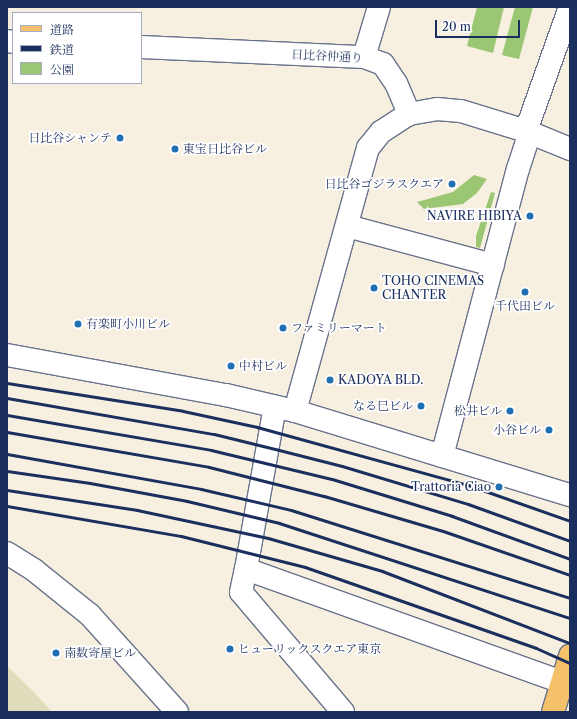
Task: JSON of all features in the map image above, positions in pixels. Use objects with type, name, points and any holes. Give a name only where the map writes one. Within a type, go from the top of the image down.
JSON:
[{"type":"main road","points":[[553,712],[566,683],[570,656]]},
{"type":"street","points":[[364,57],[379,7]]},
{"type":"street","points":[[442,456],[528,132],[570,7]]},
{"type":"street","name":"日比谷仲通り","points":[[142,47],[364,57],[383,64],[396,83],[409,114]]},
{"type":"street","points":[[343,712],[241,592],[285,409],[347,226],[368,148],[381,132],[409,114],[437,109],[461,111],[528,132],[570,148]]},
{"type":"street","points":[[347,226],[493,265]]},
{"type":"street","points":[[7,355],[285,409],[570,495]]},
{"type":"street","points":[[7,553],[34,570],[90,615],[177,712]]},
{"type":"street","points":[[245,573],[566,683]]},
{"type":"shaded area","points":[[7,666],[35,693],[52,712],[7,712]]},
{"type":"green space","points":[[477,7],[504,7],[493,53],[467,46]]},
{"type":"green space","points":[[515,7],[533,7],[519,59],[502,55]]},
{"type":"green space","points":[[474,175],[487,179],[477,193],[463,204],[424,209],[417,202],[453,192]]},
{"type":"green space","points":[[491,192],[495,193],[480,248],[476,247],[476,236]]},
{"type":"railway","points":[[7,383],[183,411],[257,427],[468,485],[570,521]]},
{"type":"railway","points":[[7,398],[214,434],[342,466],[468,504],[570,541]]},
{"type":"railway","points":[[7,415],[211,450],[332,479],[452,516],[570,559]]},
{"type":"railway","points":[[7,432],[209,467],[324,496],[443,531],[570,575]]},
{"type":"railway","points":[[7,454],[201,489],[291,510],[570,598]]},
{"type":"railway","points":[[7,471],[90,483],[187,501],[279,523],[570,618]]},
{"type":"railway","points":[[7,490],[137,510],[268,538],[382,571],[570,643]]},
{"type":"railway","points":[[7,506],[181,536],[305,567],[536,648],[570,663]]},
{"type":"place","name":"日比谷シャンテ","points":[[120,138]]},
{"type":"place","name":"東宝日比谷ビル","points":[[175,149]]},
{"type":"place","name":"日比谷ゴジラスクエア","points":[[452,184]]},
{"type":"place","name":"NAVIRE HIBIYA","points":[[530,216]]},
{"type":"place","name":"TOHO CINEMAS CHANTER","points":[[374,288]]},
{"type":"place","name":"千代田ビル","points":[[525,292]]},
{"type":"place","name":"有楽町小川ビル","points":[[78,324]]},
{"type":"place","name":"ファミリーマート","points":[[283,328]]},
{"type":"place","name":"中村ビル","points":[[231,366]]},
{"type":"place","name":"KADOYA BLD.","points":[[330,380]]},
{"type":"place","name":"なる巳ビル","points":[[421,406]]},
{"type":"place","name":"松井ビル","points":[[510,411]]},
{"type":"place","name":"小谷ビル","points":[[549,430]]},
{"type":"place","name":"Trattoria Ciao","points":[[499,487]]},
{"type":"place","name":"ヒューリックスクエア東京","points":[[230,649]]},
{"type":"place","name":"南数寄屋ビル","points":[[56,653]]}]
